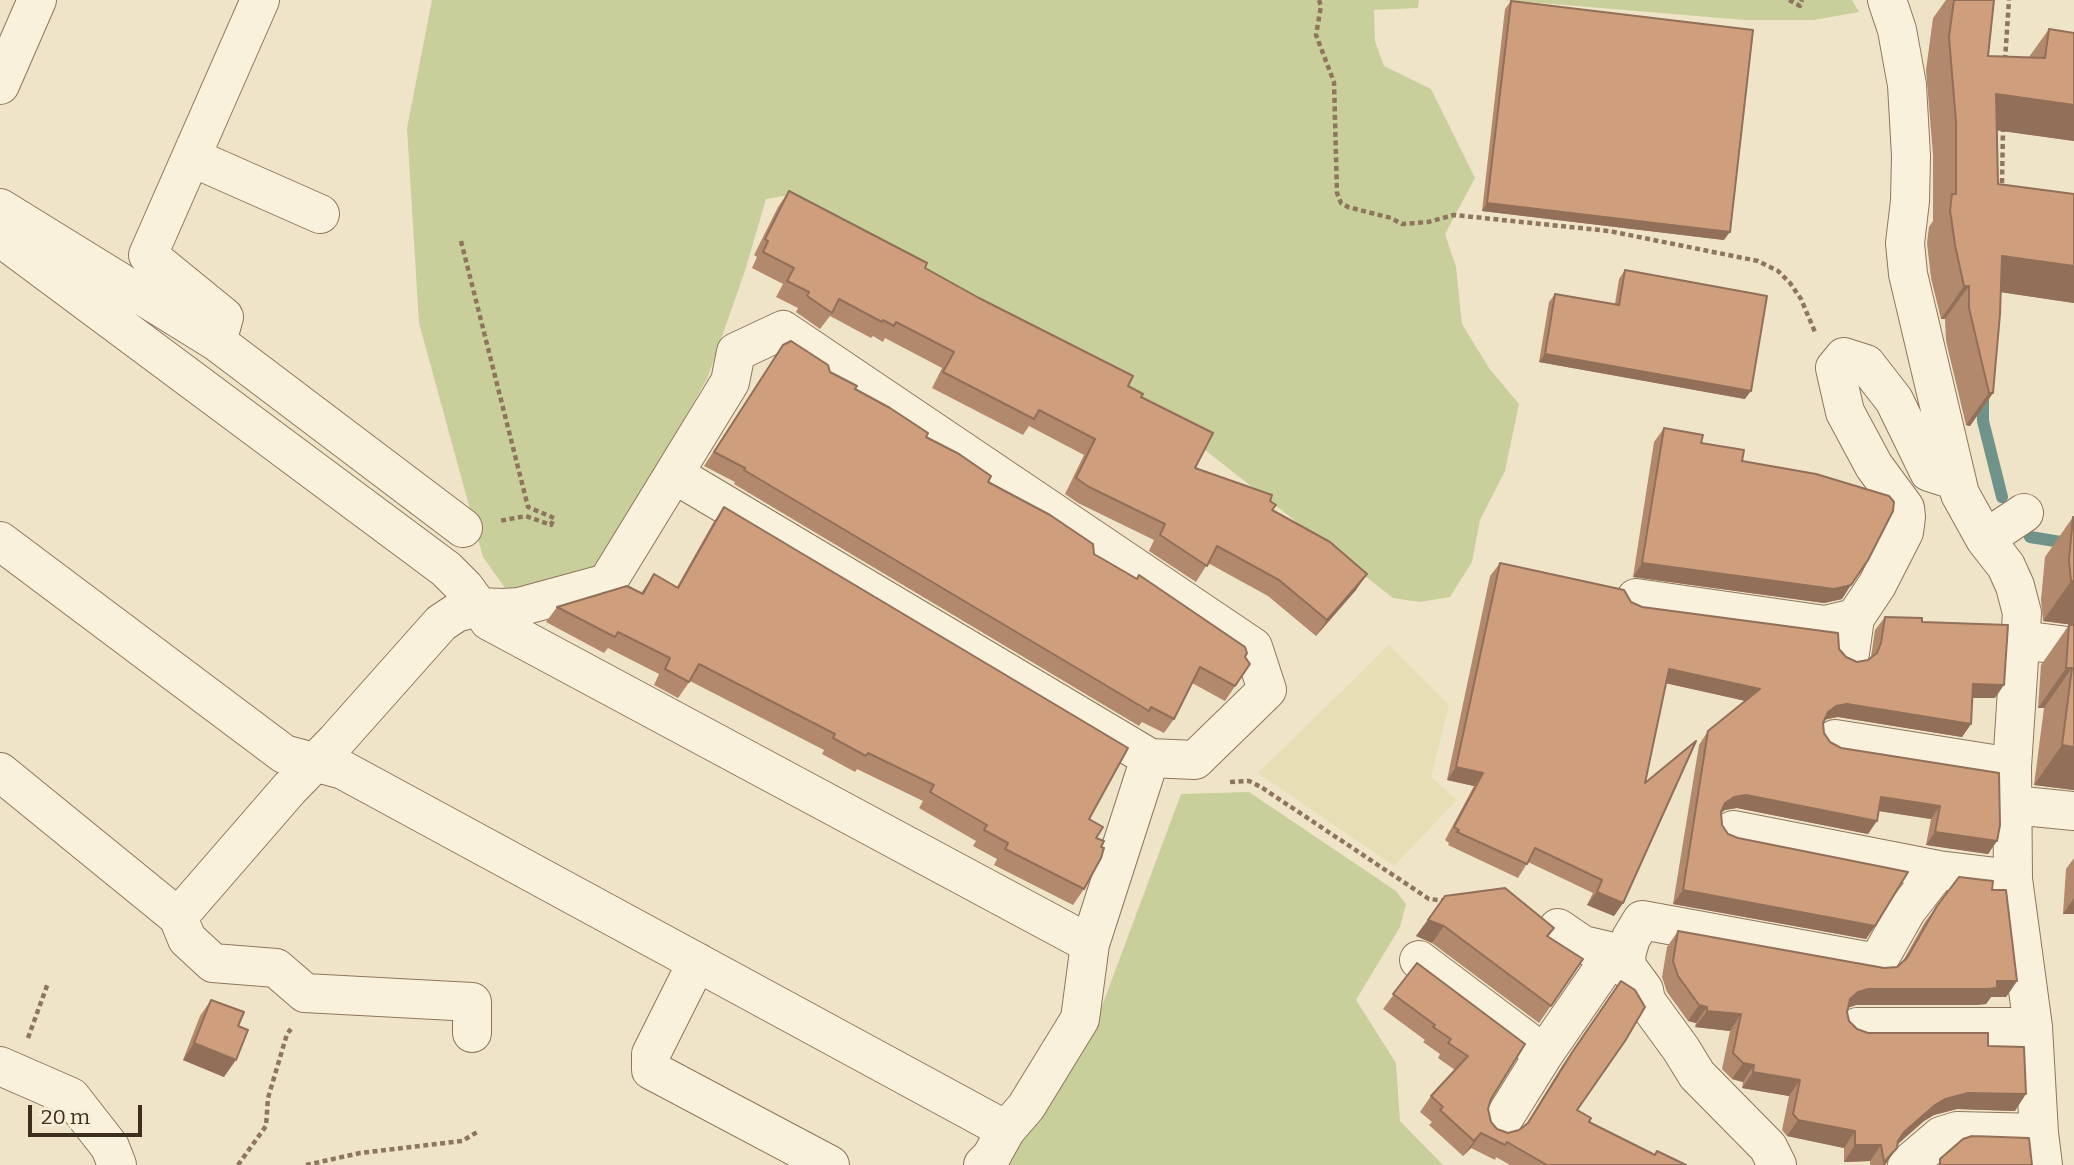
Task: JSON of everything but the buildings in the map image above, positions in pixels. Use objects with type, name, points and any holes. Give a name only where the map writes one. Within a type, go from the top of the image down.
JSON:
[{"type":"street","points":[[0,85],[37,0]]},
{"type":"street","points":[[217,342],[224,317],[148,256],[260,0]]},
{"type":"street","points":[[1887,0],[1897,30],[1907,85],[1911,156],[1905,243],[1908,274],[1960,494],[1985,539],[2006,566],[2022,613],[2012,767],[2013,879],[2041,1009],[2041,1149],[1957,1131],[1941,1136],[1907,1165]]},
{"type":"street","points":[[191,157],[320,214]]},
{"type":"street","points":[[0,208],[217,342],[463,528]]},
{"type":"street","points":[[0,237],[446,569],[465,587],[489,621],[1090,944]]},
{"type":"street","points":[[178,917],[441,623],[456,613],[477,607],[519,607],[607,583],[730,382],[736,352],[783,330],[1253,647],[1267,690],[1195,760],[1150,758],[674,474]]},
{"type":"street","points":[[1636,598],[1825,625],[1853,635],[1904,532],[1906,517],[1905,508],[1874,466],[1845,412],[1835,376],[1835,368],[1844,356],[1866,364],[1894,400],[1929,472],[1957,481]]},
{"type":"street","points":[[1985,539],[2024,513]]},
{"type":"street","points":[[0,541],[284,754],[343,770],[1006,1130]]},
{"type":"street","points":[[2021,640],[2074,647]]},
{"type":"street","points":[[1835,739],[2012,767]]},
{"type":"street","points":[[983,1165],[991,1157],[1006,1130],[1026,1107],[1080,1019],[1090,944],[1150,758]]},
{"type":"street","points":[[0,772],[178,917],[187,939],[213,963],[276,968],[305,993],[472,1002],[472,1033]]},
{"type":"street","points":[[2013,805],[2074,811]]},
{"type":"street","points":[[1733,830],[1938,870],[2013,879]]},
{"type":"street","points":[[1777,1165],[1768,1147],[1697,1075],[1646,1001],[1644,990],[1627,967],[1626,955],[1631,938],[1642,919],[1877,963],[1907,910],[1938,870]]},
{"type":"street","points":[[1558,928],[1583,945],[1626,955]]},
{"type":"street","points":[[1499,1126],[1544,1054],[1604,967],[1626,955]]},
{"type":"street","points":[[1419,960],[1544,1054]]},
{"type":"street","points":[[697,962],[651,1054],[651,1070],[830,1165]]},
{"type":"street","points":[[1857,1027],[2041,1009]]},
{"type":"street","points":[[7,1069],[71,1097],[110,1147],[117,1165]]},
{"type":"path","points":[[1319,0],[1321,6],[1316,35],[1334,82],[1337,193],[1341,203],[1391,218],[1402,225],[1454,215],[1609,231],[1758,261],[1778,271],[1790,283],[1801,299],[1813,328],[1840,363]]},
{"type":"path","points":[[1788,0],[1800,6],[1802,0]]},
{"type":"path","points":[[2005,72],[2009,0]]},
{"type":"path","points":[[2002,183],[2003,128]]},
{"type":"path","points":[[461,241],[528,507],[554,518],[551,525],[526,516],[463,528]]},
{"type":"path","points":[[1249,781],[1429,899],[1456,902]]},
{"type":"path","points":[[7,1069],[48,983]]},
{"type":"path","points":[[238,1165],[266,1126],[272,1085],[287,1034],[299,1021],[305,993]]},
{"type":"path","points":[[306,1165],[360,1153],[462,1141],[479,1131]]},
{"type":"shaded area","points":[[1389,645],[1449,705],[1431,777],[1457,800],[1394,866],[1258,773]]},
{"type":"green space","points":[[432,0],[1419,0],[1418,8],[1374,10],[1375,41],[1384,66],[1431,89],[1475,178],[1445,234],[1456,267],[1462,324],[1489,368],[1519,404],[1505,471],[1480,520],[1472,562],[1450,597],[1420,602],[1393,598],[1115,379],[784,196],[766,199],[745,271],[707,379],[595,573],[507,591],[483,557],[419,323],[407,128]]},
{"type":"green space","points":[[1504,0],[1852,0],[1859,12],[1814,20],[1745,20]]},
{"type":"green space","points":[[1249,792],[1396,891],[1406,904],[1400,927],[1356,1000],[1396,1063],[1400,1121],[1443,1165],[1005,1165],[1102,1006],[1181,794]]},
{"type":"waterway","points":[[1983,391],[1983,421],[2002,497]]},
{"type":"waterway","points":[[2030,537],[2074,544]]}]
